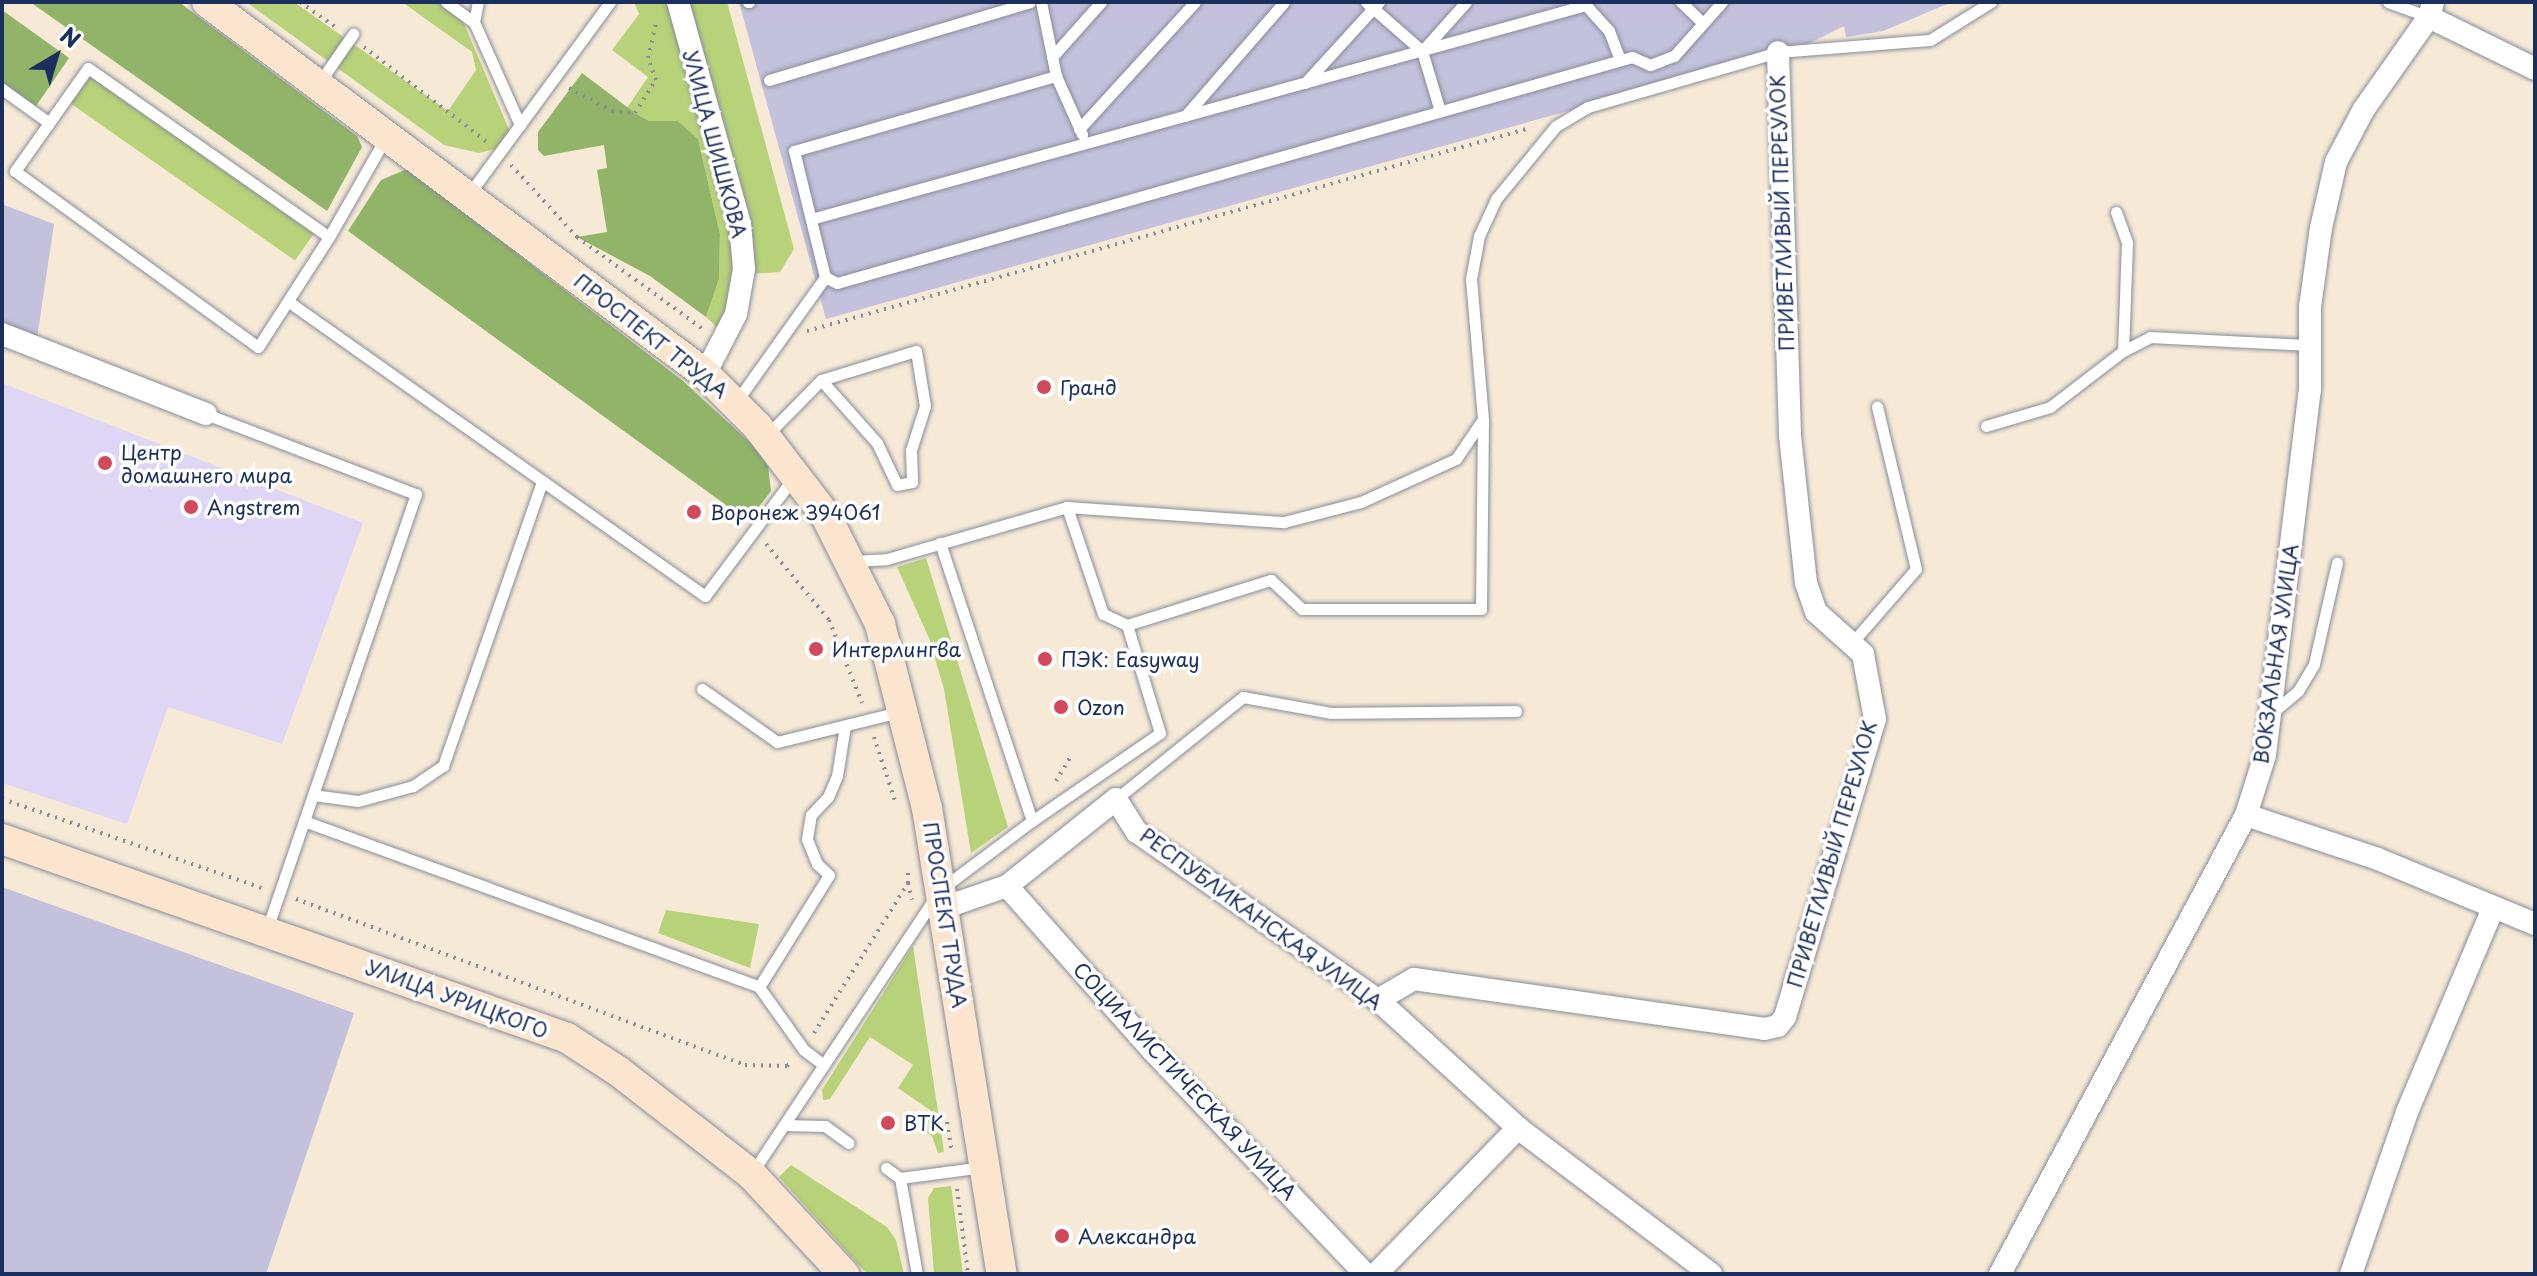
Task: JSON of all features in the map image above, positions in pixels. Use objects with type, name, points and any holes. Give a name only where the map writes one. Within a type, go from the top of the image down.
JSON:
[{"type":"main road","name":"ПРОСПЕКТ ТРУДА","points":[[207,2],[469,194],[705,374],[736,402],[797,474],[852,561],[880,624],[903,710],[942,899],[1002,1274]]},
{"type":"main road","name":"УЛИЦА УРИЦКОГО","points":[[2,839],[567,1038],[618,1071],[751,1174],[844,1274]]},
{"type":"street","name":"УЛИЦА ШИШКОВА","points":[[668,7],[740,224],[744,269],[736,314],[705,374]]},
{"type":"street","points":[[2431,10],[2535,69]]},
{"type":"street","name":"ВОКЗАЛЬНАЯ УЛИЦА","points":[[2000,1274],[2246,815],[2265,755],[2310,390],[2310,345],[2321,228],[2336,162],[2364,109],[2431,10]]},
{"type":"street","name":"ПРИВЕТЛИВЫЙ ПЕРЕУЛОК","points":[[1378,1000],[1414,979],[1764,1029],[1778,1026],[1875,719],[1868,667],[1851,644],[1816,612],[1806,583],[1790,435],[1778,52]]},
{"type":"street","points":[[2,334],[206,414]]},
{"type":"street","points":[[942,899],[1007,886],[1116,799]]},
{"type":"street","name":"РЕСПУБЛИКАНСКАЯ УЛИЦА","points":[[1116,799],[1137,832],[1378,1000],[1518,1128],[1711,1274]]},
{"type":"street","points":[[2246,815],[2378,859],[2535,924]]},
{"type":"street","name":"СОЦИАЛИСТИЧЕСКАЯ УЛИЦА","points":[[1007,886],[1153,1051],[1365,1274]]},
{"type":"street","points":[[2351,1274],[2407,1112],[2493,908]]},
{"type":"street","points":[[1376,1274],[1518,1128]]},
{"type":"lane","points":[[446,2],[474,22],[520,125]]},
{"type":"lane","points":[[474,22],[478,2]]},
{"type":"lane","points":[[469,194],[610,2]]},
{"type":"lane","points":[[769,80],[1030,2]]},
{"type":"lane","points":[[1041,2],[1056,76],[1086,144]]},
{"type":"lane","points":[[1052,57],[1101,2]]},
{"type":"lane","points":[[1079,129],[1195,2]]},
{"type":"lane","points":[[1184,116],[1284,2]]},
{"type":"lane","points":[[1422,51],[1466,2]]},
{"type":"lane","points":[[1681,2],[1703,23]]},
{"type":"lane","points":[[825,277],[837,283],[1620,60],[1632,57],[1650,65],[1674,56],[1722,2]]},
{"type":"lane","points":[[1067,507],[1103,614],[1127,625],[1271,580],[1302,609],[1481,609],[1483,419],[1471,279],[1479,236],[1496,199],[1538,144],[1588,107],[1778,52],[1930,40],[1991,2]]},
{"type":"lane","points":[[2388,2],[2431,10]]},
{"type":"lane","points":[[1304,83],[1373,4],[1422,51],[1440,111]]},
{"type":"lane","points":[[811,219],[1584,4],[1609,31],[1620,60]]},
{"type":"lane","points":[[318,84],[352,36]]},
{"type":"lane","points":[[329,237],[88,68],[15,171],[258,347],[329,237],[387,135]]},
{"type":"lane","points":[[736,402],[825,277],[794,151],[1056,76]]},
{"type":"lane","points":[[2,89],[48,122]]},
{"type":"lane","points":[[2116,212],[2127,243],[2123,351]]},
{"type":"lane","points":[[289,302],[705,596],[797,474]]},
{"type":"lane","points":[[1986,426],[2050,407],[2123,351],[2150,337],[2310,345]]},
{"type":"lane","points":[[766,436],[821,380],[916,351],[925,406],[911,450],[912,482],[897,485],[877,443],[821,380]]},
{"type":"lane","points":[[1851,644],[1916,569],[1877,407]]},
{"type":"lane","points":[[206,414],[416,494],[266,931]]},
{"type":"lane","points":[[852,561],[887,559],[1067,507],[1284,522],[1361,502],[1456,459],[1483,419]]},
{"type":"lane","points":[[313,795],[358,801],[413,786],[443,766],[542,481]]},
{"type":"lane","points":[[940,543],[1032,821]]},
{"type":"lane","points":[[2270,715],[2298,691],[2314,664],[2337,563]]},
{"type":"lane","points":[[751,1174],[942,899],[1032,821],[1160,733],[1127,625]]},
{"type":"lane","points":[[702,689],[777,742],[903,710]]},
{"type":"lane","points":[[1116,799],[1243,697],[1331,713],[1516,711]]},
{"type":"lane","points":[[759,987],[829,875],[817,864],[807,839],[811,815],[828,797],[837,776],[845,726]]},
{"type":"lane","points":[[304,821],[759,987],[804,1050],[824,1065]]},
{"type":"lane","points":[[784,1125],[825,1126],[848,1143]]},
{"type":"lane","points":[[886,1168],[900,1178],[985,1167]]},
{"type":"lane","points":[[900,1178],[917,1274]]},
{"type":"path","points":[[300,2],[441,102],[500,152],[577,237],[721,346]]},
{"type":"path","points":[[555,77],[598,105],[630,116],[656,80],[648,58],[668,7]]},
{"type":"path","points":[[797,334],[1540,124]]},
{"type":"path","points":[[754,532],[790,568],[829,620],[868,720],[897,807]]},
{"type":"path","points":[[1056,781],[1070,758]]},
{"type":"path","points":[[2,799],[278,893],[745,1065],[787,1066],[804,1050],[908,883],[907,863]]},
{"type":"shaded area","points":[[739,2],[1952,2],[1883,31],[1846,37],[1844,26],[1810,43],[826,319]]},
{"type":"shaded area","points":[[2,204],[54,224],[37,338],[2,325]]},
{"type":"shaded area","points":[[2,383],[363,523],[282,744],[168,707],[127,824],[2,783]]},
{"type":"shaded area","points":[[2,887],[354,1013],[266,1274],[2,1274]]},
{"type":"green space","points":[[30,2],[179,2],[357,136],[362,147],[327,211]]},
{"type":"green space","points":[[246,2],[294,2],[448,111],[476,70],[472,52],[402,2],[446,2],[459,12],[510,132],[495,149],[479,153],[444,145]]},
{"type":"green space","points":[[634,2],[678,2],[744,269],[719,329],[706,317],[719,279],[720,234],[698,139],[678,121],[649,121],[627,108],[648,77],[612,50],[639,14]]},
{"type":"green space","points":[[687,2],[727,2],[794,249],[780,272],[750,274]]},
{"type":"green space","points":[[2,10],[69,58],[36,106],[2,82]]},
{"type":"green space","points":[[88,68],[317,229],[295,261],[66,100]]},
{"type":"green space","points":[[582,73],[649,121],[678,121],[698,139],[720,234],[719,279],[706,317],[650,276],[577,237],[607,232],[597,170],[607,168],[604,145],[544,156],[538,150],[538,132]]},
{"type":"green space","points":[[407,169],[683,381],[756,448],[768,466],[771,491],[748,521],[348,231],[381,180]]},
{"type":"green space","points":[[926,558],[1008,827],[971,853],[944,689],[929,638],[897,567]]},
{"type":"green space","points":[[666,910],[759,924],[750,968],[658,933]]},
{"type":"green space","points":[[913,946],[944,1152],[938,1153],[932,1136],[922,1129],[933,1112],[898,1088],[913,1065],[870,1037],[830,1099],[823,1100],[822,1090]]},
{"type":"green space","points":[[791,1165],[887,1227],[896,1240],[904,1274],[867,1274],[779,1177]]},
{"type":"green space","points":[[951,1186],[963,1274],[934,1274],[928,1198],[934,1188]]},
{"type":"place","name":"Гранд","points":[[1044,387]]},
{"type":"place","name":"Центр домашнего мира","points":[[105,463]]},
{"type":"place","name":"Angstrem","points":[[191,507]]},
{"type":"place","name":"Воронеж 394061","points":[[694,512]]},
{"type":"place","name":"Интерлингва","points":[[816,649]]},
{"type":"place","name":"ПЭК: Easyway","points":[[1045,659]]},
{"type":"place","name":"Ozon","points":[[1061,707]]},
{"type":"place","name":"ВТК","points":[[888,1123]]},
{"type":"place","name":"Александра","points":[[1062,1236]]}]
